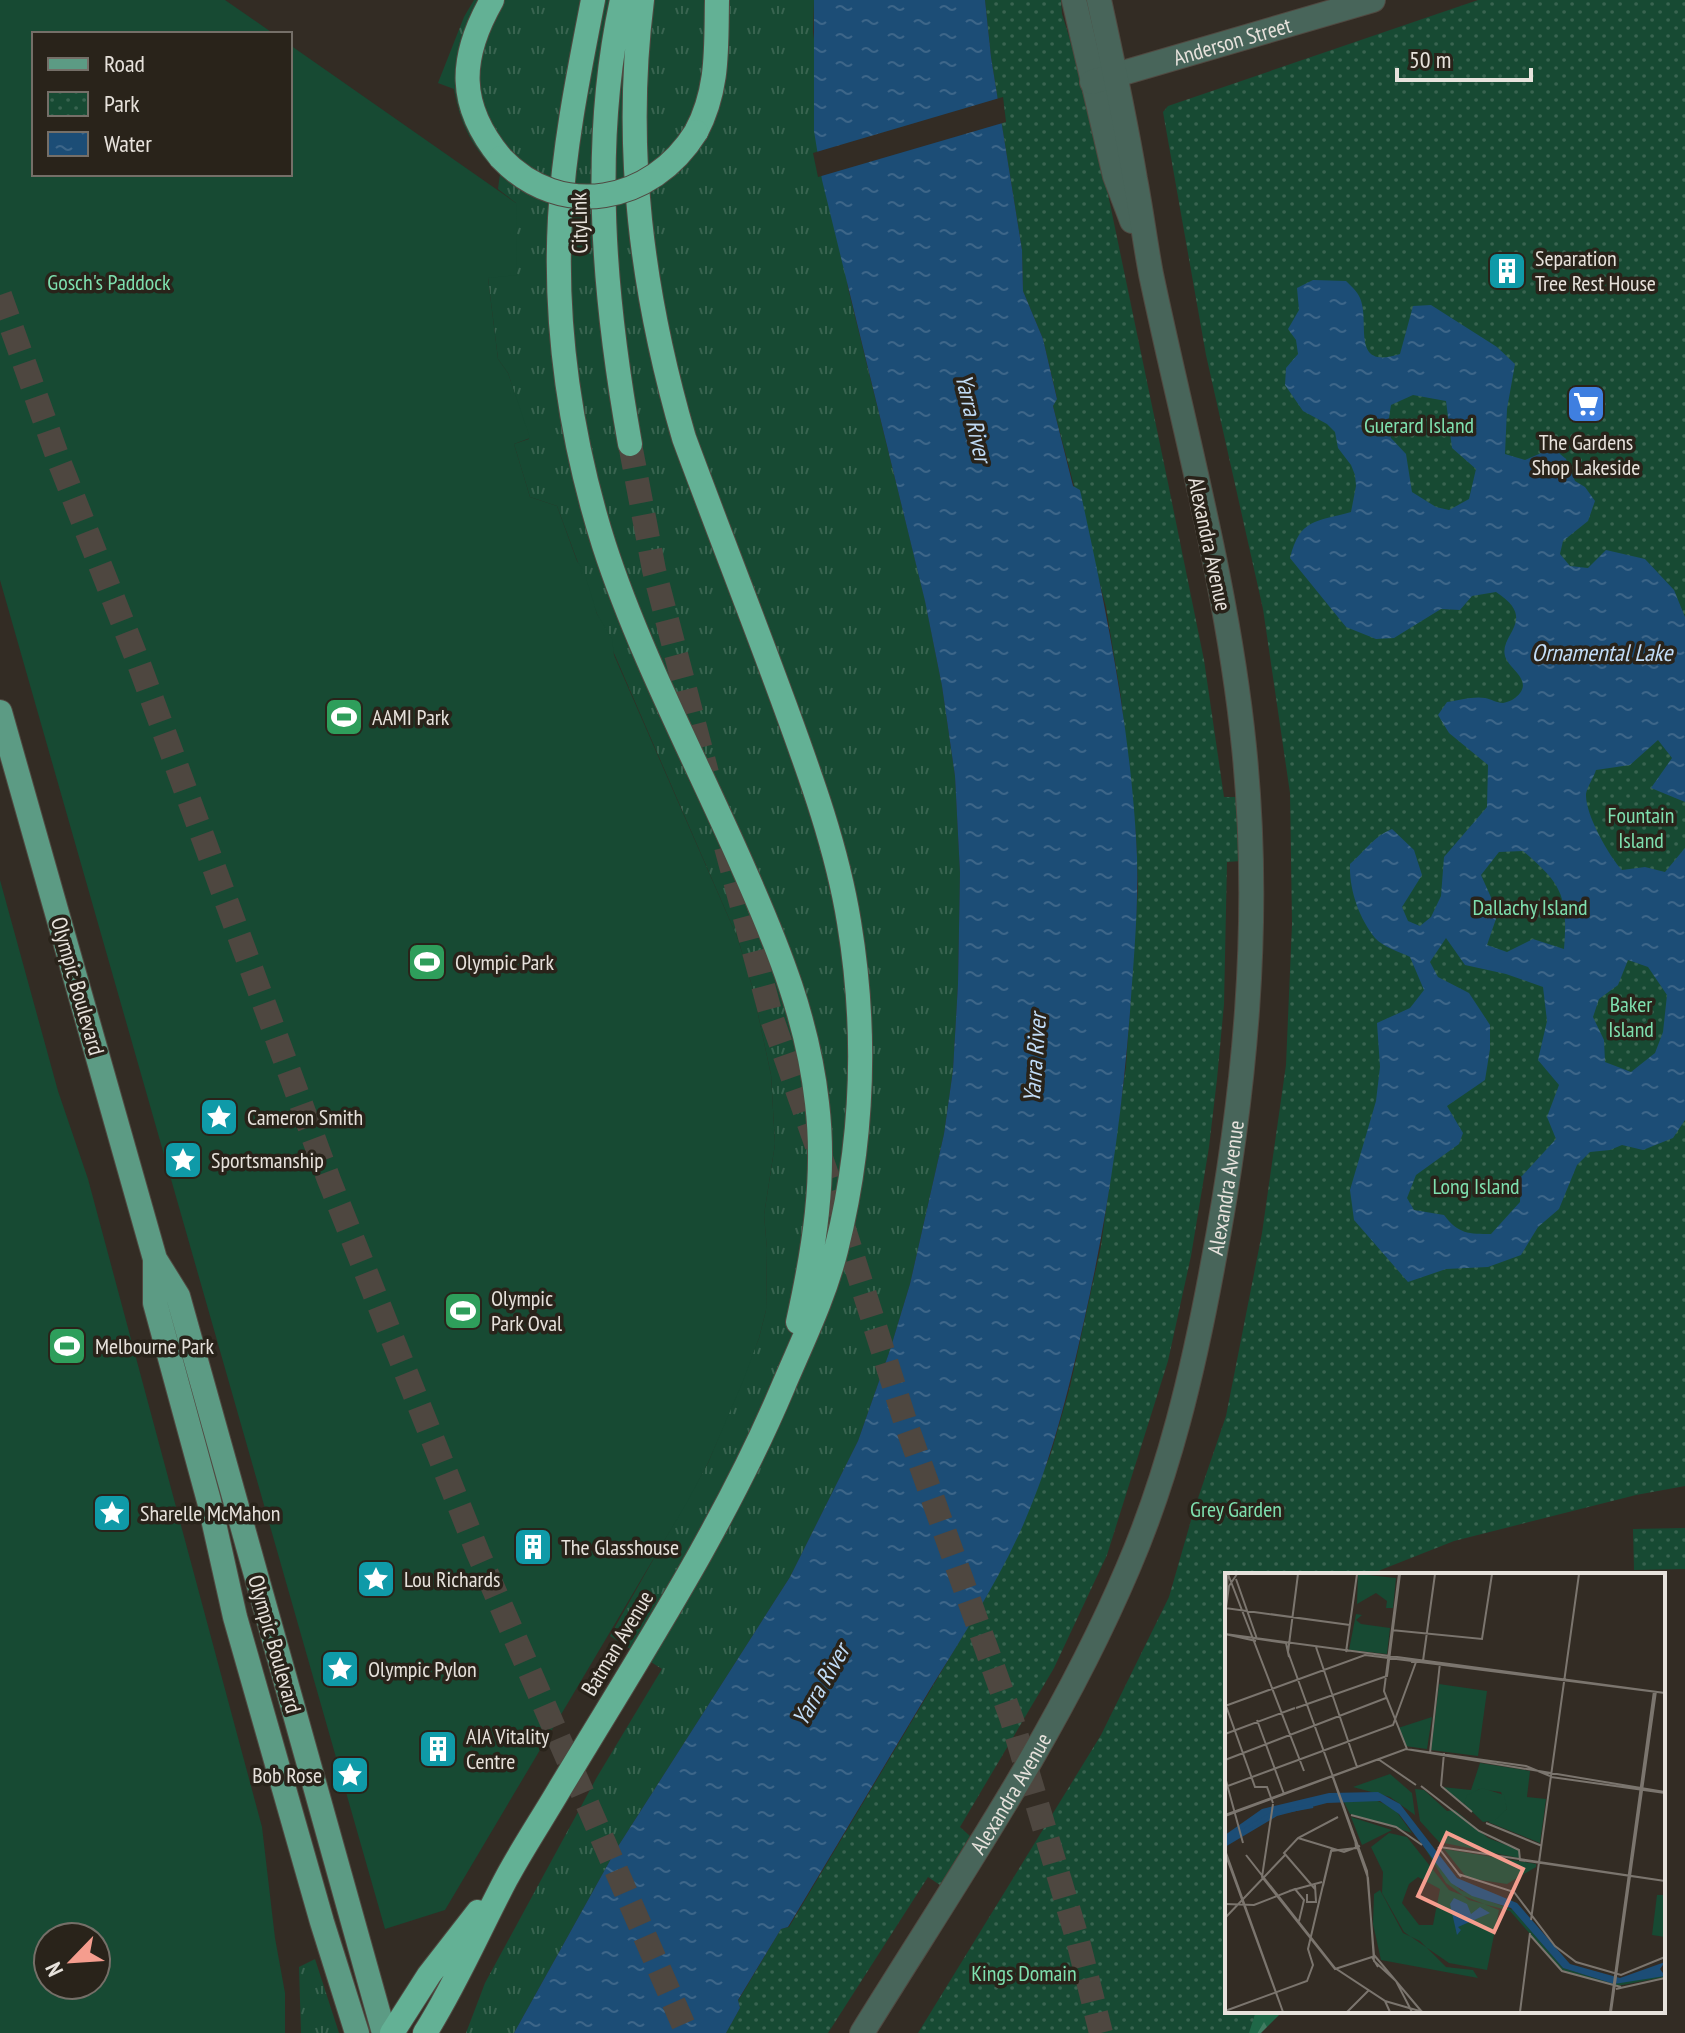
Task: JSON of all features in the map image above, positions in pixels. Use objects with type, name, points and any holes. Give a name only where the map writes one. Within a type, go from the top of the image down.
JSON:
[{"type":"highway","points":[[492,0],[470,47],[467,79],[475,118],[501,158],[521,175],[545,188],[571,196],[602,196],[633,188],[661,173],[696,132],[708,111],[713,93],[717,0]]},
{"type":"highway","points":[[593,0],[573,108],[560,219],[562,324],[577,441],[605,547],[621,591],[780,952],[806,1037],[818,1106],[820,1187],[809,1274],[783,1387]]},
{"type":"highway","name":"CityLink","points":[[622,0],[606,117],[603,221],[610,304],[630,444]]},
{"type":"highway","points":[[642,0],[633,99],[634,148],[641,235],[657,339],[684,438],[769,660],[824,816],[849,921],[857,985],[860,1087],[848,1196],[835,1254],[822,1293],[783,1387]]},
{"type":"highway","name":"Batman Avenue","points":[[425,2033],[464,1965],[507,1876],[689,1574],[746,1467],[783,1387]]},
{"type":"highway","name":"Batman Avenue","points":[[392,2033],[429,1975],[507,1876]]},
{"type":"main road","name":"Olympic Boulevard","points":[[0,712],[155,1259],[155,1303],[217,1536],[235,1617],[357,2033]]},
{"type":"main road","name":"Olympic Boulevard","points":[[155,1259],[178,1296],[384,2033]]},
{"type":"main road","points":[[217,1536],[244,1527]]},
{"type":"main road","points":[[235,1617],[250,1607],[266,1611]]},
{"type":"main road","points":[[322,1922],[335,1916],[347,1900]]},
{"type":"street","name":"Alexandra Avenue","points":[[1074,0],[1104,79]]},
{"type":"street","name":"Alexandra Avenue","points":[[862,2033],[1049,1731],[1087,1659],[1129,1565],[1157,1488],[1188,1382],[1222,1212],[1243,1075],[1250,996],[1252,902],[1245,751],[1236,673],[1150,268],[1115,176],[1099,0]]},
{"type":"street","name":"Anderson Street","points":[[1104,79],[1373,0]]},
{"type":"green space","name":"Olympic Park","points":[[0,0],[225,0],[271,32],[32,32],[32,176],[292,176],[292,46],[516,203],[517,275],[488,278],[498,359],[508,373],[530,438],[514,444],[530,497],[557,506],[577,561],[584,571],[597,614],[612,639],[614,655],[738,939],[752,986],[771,1075],[775,1144],[764,1215],[766,1310],[743,1381],[708,1463],[445,1910],[385,1929],[0,580]]},
{"type":"green space","points":[[474,0],[814,0],[813,32],[848,288],[925,600],[942,686],[955,776],[960,873],[953,1070],[944,1134],[910,1284],[858,1441],[790,1577],[617,1848],[514,2033],[466,2033],[485,1983],[597,1777],[662,1669],[610,1636],[708,1463],[759,1338],[766,1310],[764,1215],[775,1144],[771,1075],[752,986],[738,939],[597,614],[557,506],[530,497],[514,444],[529,439],[508,373],[498,359],[488,278],[516,203],[498,189],[500,174],[482,156],[469,136],[454,89],[438,83],[464,17]]},
{"type":"green space","points":[[985,0],[1061,0],[1062,14],[1088,98],[1167,478],[1204,660],[1224,797],[1238,797],[1241,861],[1227,862],[1224,1004],[1209,1147],[1191,1256],[1168,1361],[1107,1555],[1054,1668],[960,1827],[970,1836],[940,1885],[928,1877],[828,2033],[726,2033],[740,2008],[738,2001],[781,1929],[789,1927],[986,1597],[1019,1533],[1051,1453],[1070,1387],[1101,1246],[1126,1066],[1138,888],[1136,836],[1121,697],[1106,607],[1053,406],[1057,398],[1043,339],[1023,291],[1022,250],[991,57]]},
{"type":"green space","points":[[1478,0],[1685,0],[1685,1486],[1636,1495],[1454,1541],[1373,1573],[1225,1573],[1225,2013],[1255,2013],[1249,2033],[918,2033],[1101,1735],[1169,1597],[1226,1416],[1262,1233],[1286,1065],[1292,924],[1290,793],[1263,609],[1206,355],[1163,112],[1168,106]]},
{"type":"green space","name":"Melbourne Park","points":[[0,880],[58,1091],[88,1179],[262,1827],[285,1993],[285,2033],[0,2033]]},
{"type":"green space","points":[[1685,1528],[1685,1569],[1634,1570],[1633,1529]]},
{"type":"green space","points":[[315,1959],[339,2033],[301,2033],[299,1967]]},
{"type":"green space","points":[[1225,2013],[1281,2013],[1261,2033],[1207,2033]]},
{"type":"water","name":"Yarra River","points":[[814,0],[985,0],[991,57],[1022,250],[1023,291],[1043,339],[1057,399],[1053,406],[1073,486],[1080,490],[1115,662],[1133,793],[1137,859],[1136,924],[1127,1051],[1113,1167],[1092,1283],[1065,1401],[1050,1454],[1020,1532],[977,1613],[788,1927],[781,1929],[738,2000],[740,2008],[726,2033],[514,2033],[617,1848],[790,1577],[858,1441],[910,1284],[944,1134],[953,1070],[958,984],[960,873],[955,776],[925,601],[822,180],[814,131]]},
{"type":"water","name":"Ornamental Lake","points":[[1313,280],[1346,281],[1359,296],[1365,340],[1373,355],[1384,357],[1400,354],[1413,306],[1431,305],[1497,347],[1515,364],[1507,409],[1505,454],[1525,460],[1553,448],[1566,459],[1575,481],[1585,487],[1595,501],[1588,521],[1563,541],[1560,554],[1570,566],[1588,568],[1606,550],[1645,559],[1674,590],[1685,617],[1685,802],[1651,788],[1672,758],[1658,740],[1630,765],[1596,770],[1586,794],[1589,812],[1599,834],[1622,870],[1645,867],[1665,872],[1685,848],[1685,1120],[1673,1138],[1643,1150],[1622,1145],[1590,1152],[1577,1165],[1559,1209],[1538,1227],[1521,1255],[1488,1267],[1446,1269],[1408,1282],[1354,1220],[1350,1190],[1376,1101],[1380,1067],[1377,1023],[1410,1008],[1424,990],[1410,957],[1378,941],[1364,922],[1353,894],[1350,864],[1375,840],[1392,829],[1414,850],[1422,875],[1402,907],[1408,921],[1420,926],[1431,917],[1441,896],[1444,857],[1487,807],[1488,765],[1449,733],[1438,715],[1447,702],[1481,698],[1503,703],[1521,692],[1522,681],[1505,656],[1516,619],[1515,611],[1496,592],[1472,596],[1460,610],[1441,609],[1394,638],[1376,639],[1346,627],[1290,558],[1304,529],[1319,520],[1351,512],[1356,486],[1355,475],[1338,448],[1335,432],[1303,411],[1285,385],[1286,368],[1298,354],[1296,340],[1288,329],[1299,310],[1297,288]],"holes":[[[1413,395],[1446,401],[1452,448],[1476,469],[1469,499],[1449,510],[1436,507],[1412,492],[1406,454],[1391,438],[1388,424],[1391,405]],[[1523,851],[1555,883],[1565,917],[1564,949],[1533,939],[1507,952],[1487,945],[1498,913],[1481,875],[1499,852]],[[1446,938],[1465,965],[1506,974],[1543,987],[1547,1021],[1538,1060],[1559,1085],[1547,1117],[1556,1139],[1521,1177],[1520,1202],[1491,1234],[1464,1232],[1444,1215],[1414,1210],[1407,1198],[1416,1175],[1459,1144],[1463,1133],[1447,1106],[1485,1080],[1490,1049],[1490,1025],[1469,993],[1438,977],[1430,962]],[[1628,960],[1648,967],[1667,995],[1663,1032],[1655,1053],[1631,1072],[1605,1062],[1604,1040],[1593,1017],[1599,999],[1618,985]]]},
{"type":"pier","points":[[1003,97],[1006,122],[818,177],[813,153]]},
{"type":"tunnel","points":[[0,295],[59,461],[139,664],[329,1180],[478,1553],[687,2033]]},
{"type":"tunnel","points":[[630,444],[654,570],[707,773]]},
{"type":"tunnel","points":[[726,847],[772,1019],[825,1169],[906,1424],[1012,1720],[1078,1941],[1101,2033]]},
{"type":"place","name":"Separation Tree Rest House","points":[[1507,271]]},
{"type":"place","name":"The Gardens Shop Lakeside","points":[[1586,404]]},
{"type":"place","name":"AAMI Park","points":[[344,717]]},
{"type":"place","name":"Olympic Park","points":[[427,962]]},
{"type":"place","name":"Cameron Smith","points":[[219,1117]]},
{"type":"place","name":"Sportsmanship","points":[[183,1160]]},
{"type":"place","name":"Olympic Park Oval","points":[[463,1311]]},
{"type":"place","name":"Melbourne Park","points":[[67,1346]]},
{"type":"place","name":"Sharelle McMahon","points":[[112,1513]]},
{"type":"place","name":"The Glasshouse","points":[[533,1547]]},
{"type":"place","name":"Lou Richards","points":[[376,1579]]},
{"type":"place","name":"Olympic Pylon","points":[[340,1669]]},
{"type":"place","name":"AIA Vitality Centre","points":[[438,1749]]},
{"type":"place","name":"Bob Rose","points":[[350,1775]]},
{"type":"park label","name":"Gosch's Paddock","points":[[109,282]]},
{"type":"park label","name":"Guerard Island","points":[[1419,425]]},
{"type":"park label","name":"Fountain Island","points":[[1641,828]]},
{"type":"park label","name":"Dallachy Island","points":[[1530,907]]},
{"type":"park label","name":"Baker Island","points":[[1631,1016]]},
{"type":"park label","name":"Long Island","points":[[1476,1186]]},
{"type":"park label","name":"Grey Garden","points":[[1236,1509]]},
{"type":"park label","name":"Kings Domain","points":[[1024,1973]]}]
